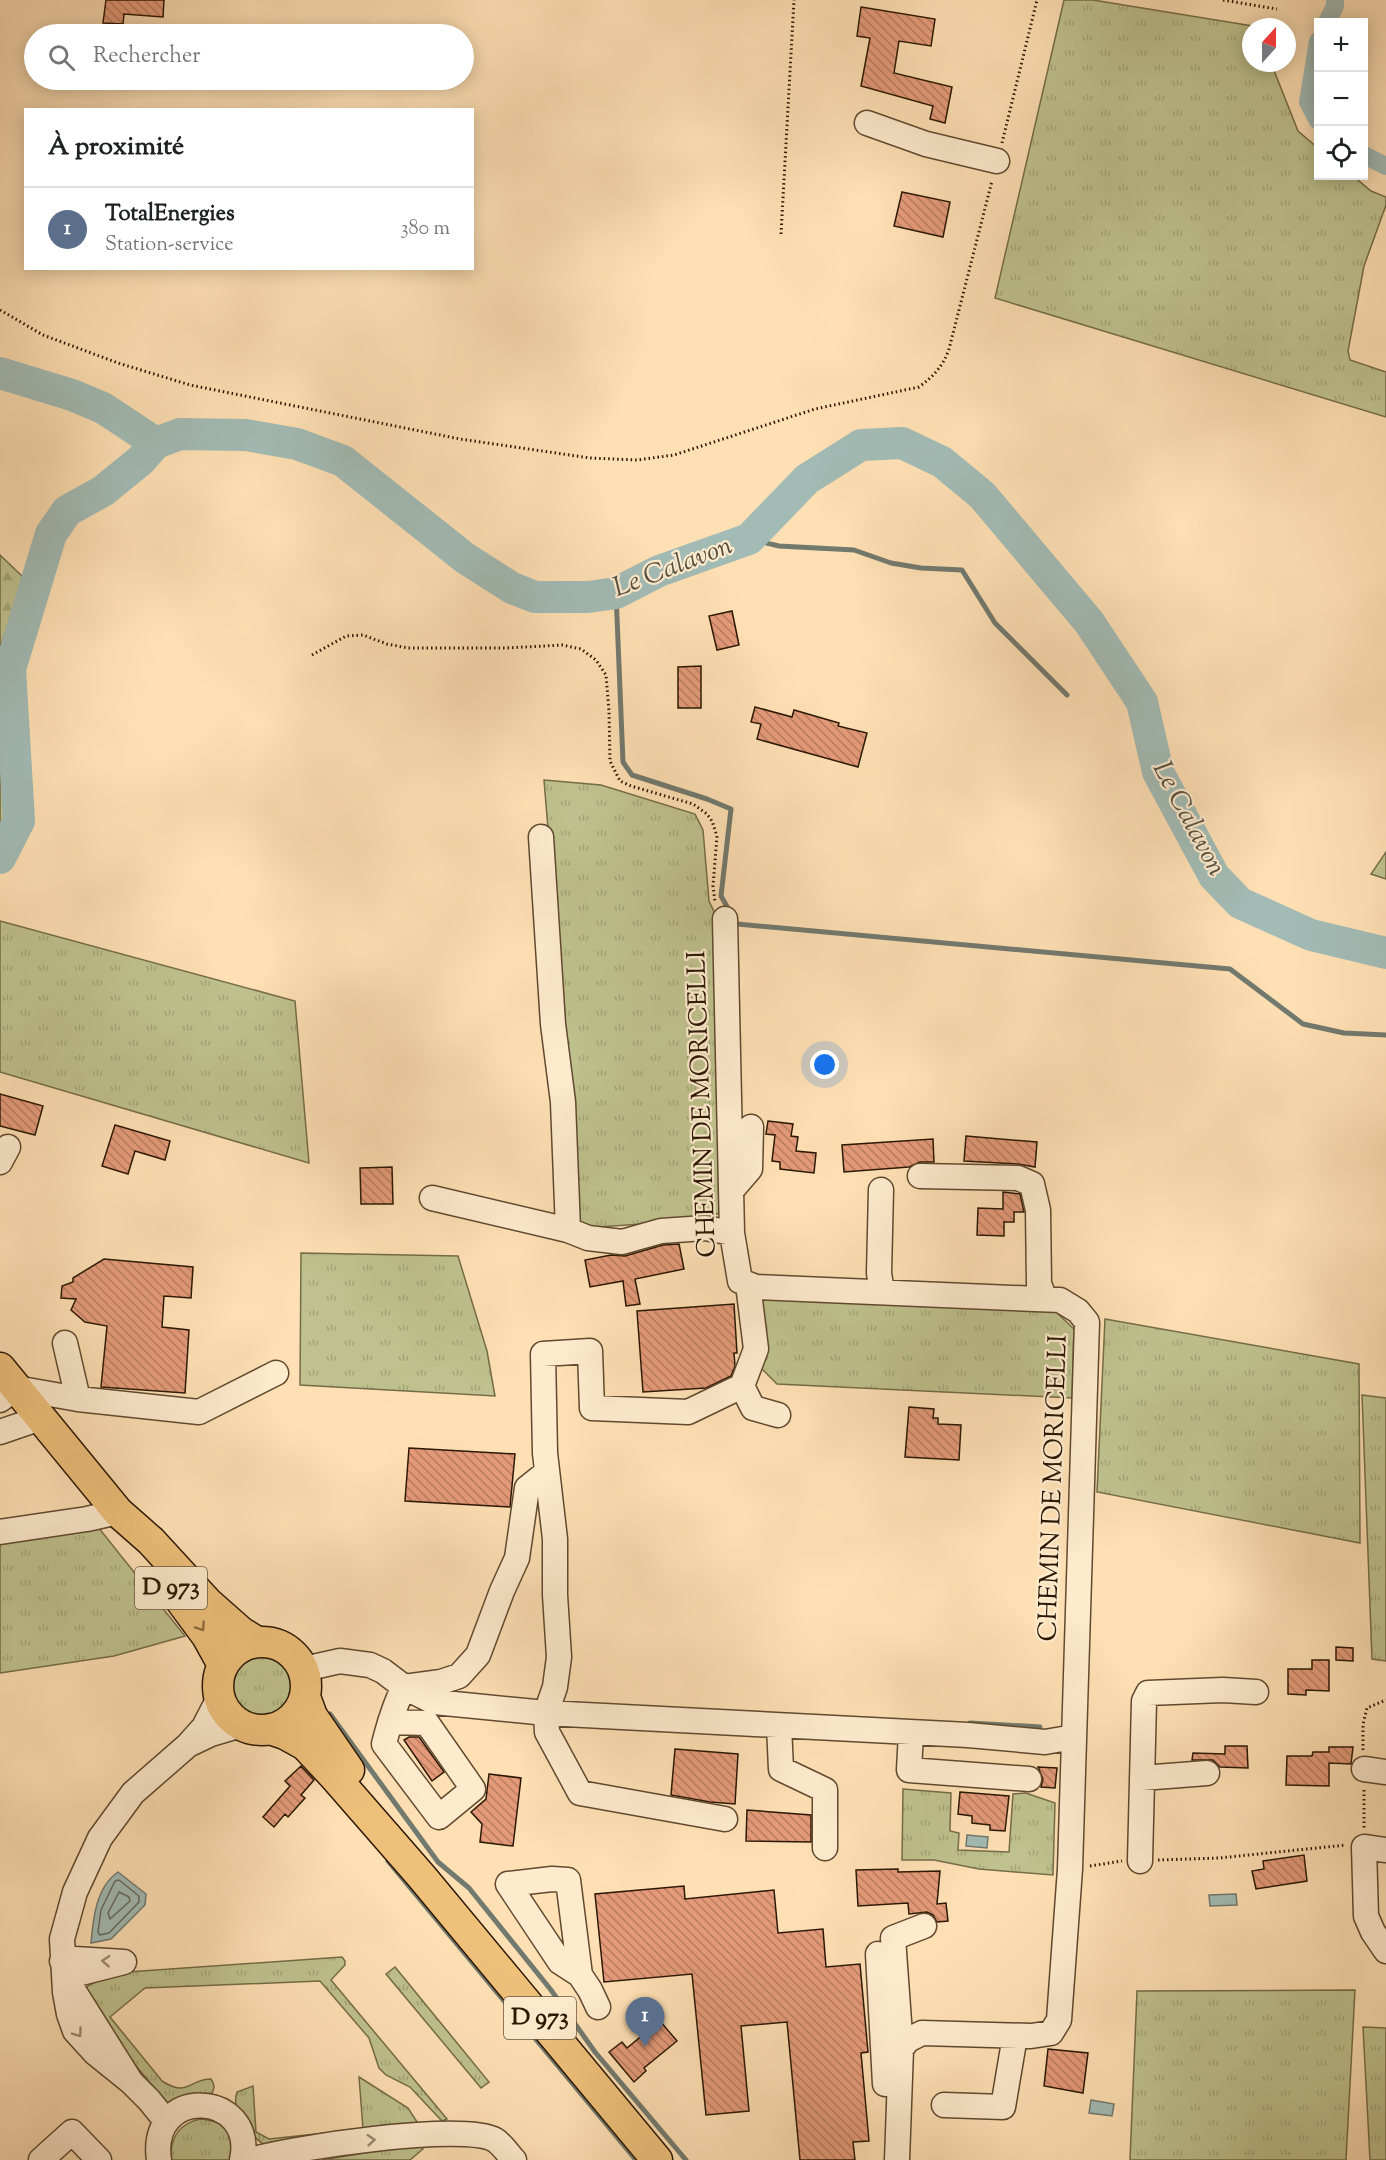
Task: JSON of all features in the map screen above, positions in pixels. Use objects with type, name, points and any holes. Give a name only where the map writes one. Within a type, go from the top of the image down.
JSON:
[{"type":"main road","name":"D 973","points":[[5,1386],[41,1418],[118,1512],[137,1544],[197,1620],[223,1665]]},
{"type":"main road","name":"D 973","points":[[118,1512],[151,1541],[213,1608],[241,1632],[257,1642]]},
{"type":"main road","points":[[257,1642],[276,1643],[293,1653],[304,1683],[298,1712],[286,1724],[260,1730],[241,1725],[227,1713],[219,1698],[218,1681],[223,1665],[233,1652],[240,1647],[257,1642]]},
{"type":"main road","name":"D 973","points":[[304,1683],[317,1724],[422,1877]]},
{"type":"main road","name":"D 973","points":[[270,1729],[305,1745],[422,1877],[657,2160]]},
{"type":"street","points":[[867,123],[926,144],[997,161]]},
{"type":"street","points":[[542,837],[553,1024],[563,1102],[568,1230]]},
{"type":"street","name":"CHEMIN DE MORICELLI","points":[[725,919],[732,1233],[740,1281],[756,1287],[1060,1300],[1078,1311],[1087,1322],[1070,1869],[1059,2020],[1051,2033],[1015,2036],[922,2033],[908,2040],[901,2049]]},
{"type":"street","points":[[731,1191],[750,1169],[751,1127]]},
{"type":"street","points":[[920,1176],[1018,1178],[1032,1184],[1038,1210],[1039,1284],[1045,1299]]},
{"type":"street","points":[[881,1190],[879,1273],[882,1292]]},
{"type":"street","points":[[432,1198],[568,1230],[588,1238],[622,1242],[660,1231],[705,1228],[732,1233]]},
{"type":"street","points":[[725,1819],[580,1793],[547,1732],[546,1713],[555,1687],[559,1657],[555,1595],[555,1539],[547,1472],[543,1354],[590,1352],[592,1408],[688,1412],[742,1386],[756,1348],[748,1284]]},
{"type":"street","points":[[65,1343],[78,1399]]},
{"type":"street","points":[[5,1386],[78,1399],[198,1412],[276,1373]]},
{"type":"street","points":[[742,1386],[753,1408],[778,1415]]},
{"type":"street","points":[[0,1432],[41,1418]]},
{"type":"street","points":[[404,1687],[441,1682],[459,1676],[478,1655],[517,1558],[527,1488],[547,1472]]},
{"type":"street","points":[[0,1532],[118,1512]]},
{"type":"street","points":[[304,1683],[340,1661],[370,1665],[383,1671],[404,1687],[434,1702],[546,1713],[1045,1742],[1074,1737]]},
{"type":"street","points":[[390,1722],[393,1708],[404,1687]]},
{"type":"street","points":[[1140,1861],[1144,1701],[1148,1693],[1223,1690],[1256,1692]]},
{"type":"street","points":[[166,2121],[131,2082],[95,2053],[75,2031],[65,1992],[62,1940],[75,1892],[100,1838],[133,1793],[188,1745],[204,1726],[219,1698]]},
{"type":"street","points":[[188,1745],[211,1734],[241,1725]]},
{"type":"street","points":[[779,1726],[781,1769],[825,1790],[825,1848]]},
{"type":"street","points":[[911,1734],[909,1770],[1029,1779]]},
{"type":"street","points":[[1142,1778],[1207,1773]]},
{"type":"street","points":[[1375,1848],[1366,1916],[1373,1932],[1386,1951]]},
{"type":"street","points":[[897,2153],[901,2049],[893,1938],[924,1926]]},
{"type":"street","points":[[878,1954],[885,2102],[897,2153]]},
{"type":"street","points":[[580,1975],[598,2007]]},
{"type":"street","points":[[944,2105],[1003,2107],[1015,2036]]},
{"type":"street","points":[[156,2160],[157,2143],[166,2121],[183,2108],[198,2105],[222,2110],[232,2119],[242,2134],[244,2151],[242,2160]]},
{"type":"street","points":[[41,2160],[72,2132],[99,2160]]},
{"type":"street","points":[[251,2160],[353,2141],[451,2133],[475,2134],[495,2140],[514,2160]]},
{"type":"path","points":[[781,234],[794,0]]},
{"type":"path","points":[[0,310],[43,335],[118,363],[190,385],[460,439],[578,456],[638,460],[674,455],[815,409],[920,387],[944,363],[949,349],[1037,0]]},
{"type":"path","points":[[1223,0],[1277,9]]},
{"type":"path","points":[[312,655],[346,636],[363,636],[408,648],[506,648],[562,645],[581,650],[596,660],[606,675],[610,761],[620,781],[693,804],[707,814],[712,821],[717,836],[713,886],[716,902],[725,919]]},
{"type":"path","points":[[1070,1869],[1118,1862],[1219,1858],[1345,1845],[1375,1848],[1375,1771],[1363,1724],[1367,1708],[1386,1700]]},
{"type":"green space","points":[[1064,0],[1093,0],[1242,24],[1242,72],[1275,72],[1298,131],[1314,145],[1314,180],[1358,180],[1371,191],[1386,197],[1386,205],[1364,266],[1348,351],[1350,360],[1386,372],[1386,417],[995,298]]},
{"type":"green space","points":[[0,555],[24,578],[0,648]]},
{"type":"green space","points":[[0,710],[10,819],[0,841]]},
{"type":"green space","points":[[544,780],[601,785],[695,814],[703,830],[709,901],[718,920],[723,1213],[642,1224],[584,1228],[573,1214],[571,1108]]},
{"type":"green space","points":[[1386,852],[1386,879],[1371,874]]},
{"type":"green space","points":[[0,921],[295,1001],[309,1163],[0,1072]]},
{"type":"green space","points":[[301,1253],[458,1256],[487,1351],[495,1396],[300,1385]]},
{"type":"green space","points":[[756,1298],[1055,1311],[1074,1329],[1072,1398],[777,1384],[760,1367]]},
{"type":"green space","points":[[1105,1319],[1359,1364],[1360,1543],[1097,1492]]},
{"type":"green space","points":[[1362,1395],[1386,1398],[1386,1661],[1372,1659]]},
{"type":"green space","points":[[94,1522],[185,1636],[114,1656],[0,1673],[0,1537]]},
{"type":"green space","points":[[254,1653],[268,1653],[280,1658],[289,1667],[294,1686],[292,1699],[285,1710],[268,1719],[254,1719],[242,1714],[233,1705],[228,1693],[228,1679],[233,1667],[242,1658]]},
{"type":"green space","points":[[903,1789],[951,1793],[950,1831],[959,1833],[958,1850],[1009,1852],[1013,1794],[1026,1793],[1055,1803],[1053,1875],[979,1869],[934,1860],[902,1860]]},
{"type":"green space","points":[[342,1957],[345,1965],[331,1980],[447,2119],[442,2121],[410,2087],[386,2075],[379,2068],[369,2038],[320,1981],[145,1988],[110,2017],[162,2081],[171,2086],[183,2088],[211,2079],[214,2087],[211,2094],[172,2105],[166,2102],[102,2025],[84,1988],[113,1973]]},
{"type":"green space","points":[[395,1967],[489,2082],[481,2088],[386,1974]]},
{"type":"green space","points":[[1355,1990],[1346,2160],[1130,2160],[1137,1991]]},
{"type":"green space","points":[[1363,2027],[1386,2028],[1386,2160],[1370,2160]]},
{"type":"green space","points":[[359,2077],[408,2108],[419,2125],[269,2148],[244,2124],[237,2108],[237,2092],[253,2086],[256,2132],[269,2139],[363,2129]]},
{"type":"green space","points":[[200,2119],[210,2120],[223,2126],[232,2143],[234,2160],[171,2160],[172,2145],[177,2133],[186,2124]]},
{"type":"green space","points":[[419,2144],[423,2149],[410,2160],[322,2160]]},
{"type":"water","points":[[967,1835],[988,1837],[987,1848],[966,1846]]},
{"type":"water","points":[[118,1872],[146,1894],[145,1905],[111,1939],[91,1943],[100,1895],[111,1878]]},
{"type":"water","points":[[1236,1894],[1237,1905],[1210,1906],[1209,1895]]},
{"type":"water","points":[[1091,2100],[1114,2104],[1112,2116],[1089,2113]]},
{"type":"building","points":[[106,0],[164,0],[163,17],[124,14],[123,24],[103,23]]},
{"type":"building","points":[[861,7],[935,19],[931,46],[899,41],[894,73],[952,87],[945,123],[930,119],[933,106],[861,86],[870,38],[857,36]]},
{"type":"building","points":[[902,192],[950,202],[943,237],[894,226]]},
{"type":"building","points":[[732,611],[739,645],[717,650],[709,616]]},
{"type":"building","points":[[701,666],[701,708],[678,708],[678,667]]},
{"type":"building","points":[[755,707],[792,717],[794,710],[839,723],[838,726],[867,733],[858,767],[757,739],[761,724],[751,722]]},
{"type":"building","points":[[0,1094],[43,1106],[35,1135],[0,1126]]},
{"type":"building","points":[[768,1121],[793,1124],[791,1136],[798,1137],[796,1151],[816,1153],[814,1173],[780,1169],[780,1162],[772,1161],[775,1135],[766,1134]]},
{"type":"building","points":[[115,1125],[170,1141],[165,1160],[135,1151],[128,1174],[102,1166]]},
{"type":"building","points":[[966,1136],[1037,1142],[1035,1167],[964,1161]]},
{"type":"building","points":[[933,1139],[934,1162],[920,1162],[909,1167],[844,1172],[842,1145]]},
{"type":"building","points":[[392,1167],[393,1204],[361,1204],[360,1168]]},
{"type":"building","points":[[1003,1192],[1020,1194],[1024,1212],[1014,1212],[1014,1222],[1004,1222],[1004,1236],[977,1235],[978,1208],[1003,1209]]},
{"type":"building","points":[[679,1244],[684,1269],[635,1279],[640,1304],[626,1306],[623,1281],[590,1287],[585,1260],[611,1255],[625,1256],[663,1245]]},
{"type":"building","points":[[104,1259],[193,1267],[191,1298],[164,1296],[162,1327],[189,1330],[185,1393],[101,1387],[107,1326],[85,1322],[71,1310],[76,1299],[61,1298],[62,1286],[73,1282],[73,1278]]},
{"type":"building","points":[[734,1304],[737,1353],[734,1353],[735,1366],[731,1376],[706,1388],[643,1392],[637,1311]]},
{"type":"building","points":[[909,1407],[934,1409],[933,1418],[938,1418],[938,1424],[961,1425],[959,1460],[905,1457]]},
{"type":"building","points":[[409,1448],[515,1454],[510,1507],[405,1501]]},
{"type":"building","points":[[1336,1647],[1353,1648],[1353,1661],[1336,1660]]},
{"type":"building","points":[[1312,1660],[1329,1660],[1329,1691],[1306,1690],[1306,1695],[1288,1694],[1288,1669],[1312,1669]]},
{"type":"building","points":[[409,1737],[419,1737],[444,1772],[432,1781],[404,1740]]},
{"type":"building","points":[[1225,1746],[1247,1746],[1248,1768],[1220,1767],[1213,1760],[1192,1760],[1193,1753],[1225,1754]]},
{"type":"building","points":[[1329,1747],[1353,1747],[1351,1764],[1329,1763],[1329,1786],[1286,1785],[1287,1756],[1312,1756],[1313,1752],[1329,1752]]},
{"type":"building","points":[[675,1749],[738,1754],[735,1804],[671,1795]]},
{"type":"building","points":[[301,1766],[314,1780],[301,1795],[305,1798],[288,1817],[285,1814],[274,1827],[263,1817],[290,1786],[285,1781]]},
{"type":"building","points":[[1038,1767],[1057,1768],[1055,1788],[1041,1787],[1043,1779]]},
{"type":"building","points":[[489,1774],[521,1778],[513,1846],[480,1842],[482,1824],[471,1812],[486,1799]]},
{"type":"building","points":[[960,1792],[1009,1796],[1005,1831],[990,1830],[990,1825],[972,1823],[972,1816],[958,1814]]},
{"type":"building","points":[[747,1810],[811,1815],[811,1842],[746,1841]]},
{"type":"building","points":[[1304,1855],[1307,1881],[1256,1889],[1252,1871],[1264,1869],[1263,1861]]},
{"type":"building","points":[[898,1869],[898,1872],[940,1871],[937,1904],[946,1903],[948,1921],[937,1922],[933,1915],[927,1912],[909,1914],[908,1903],[858,1906],[856,1870]]},
{"type":"building","points":[[684,1886],[685,1899],[774,1890],[778,1933],[823,1929],[826,1967],[860,1964],[868,2052],[861,2053],[869,2141],[853,2142],[855,2160],[800,2160],[787,2022],[741,2026],[749,2111],[706,2115],[692,1974],[604,1982],[595,1894]]},
{"type":"building","points":[[660,2021],[677,2041],[644,2068],[646,2071],[634,2082],[609,2052],[622,2042],[627,2048]]},
{"type":"building","points":[[1048,2049],[1088,2053],[1083,2093],[1044,2086]]},
{"type":"waterway","points":[[1329,18],[1335,6],[1335,0]]},
{"type":"waterway","points":[[1314,65],[1308,102],[1314,113]]},
{"type":"waterway","points":[[1368,157],[1386,166]]},
{"type":"waterway","points":[[0,373],[72,395],[103,408],[156,443]]},
{"type":"waterway","name":"Le Calavon","points":[[0,858],[19,821],[10,669],[51,534],[67,511],[103,491],[141,460],[156,443],[180,434],[246,435],[297,444],[343,461],[465,558],[512,588],[535,597],[588,597],[616,593],[659,571],[749,539],[807,479],[861,445],[902,443],[942,462],[982,495],[1089,622],[1142,702],[1158,772],[1214,876],[1240,903],[1311,935],[1386,953]]},
{"type":"waterway","points":[[749,539],[779,546],[854,550],[891,563],[921,568],[962,570],[995,623],[1067,695]]},
{"type":"waterway","points":[[616,593],[623,762],[632,775],[731,809],[721,896],[737,924],[1230,969],[1303,1024],[1344,1033],[1386,1035]]},
{"type":"waterway","points":[[330,1714],[438,1862],[469,1888],[551,1990],[595,2052],[686,2160]]},
{"type":"waterway","points":[[970,1723],[1040,1727]]},
{"type":"waterway","points":[[388,1861],[636,2160]]},
{"type":"place","name":"TotalEnergies","points":[[645,2047]]}]
